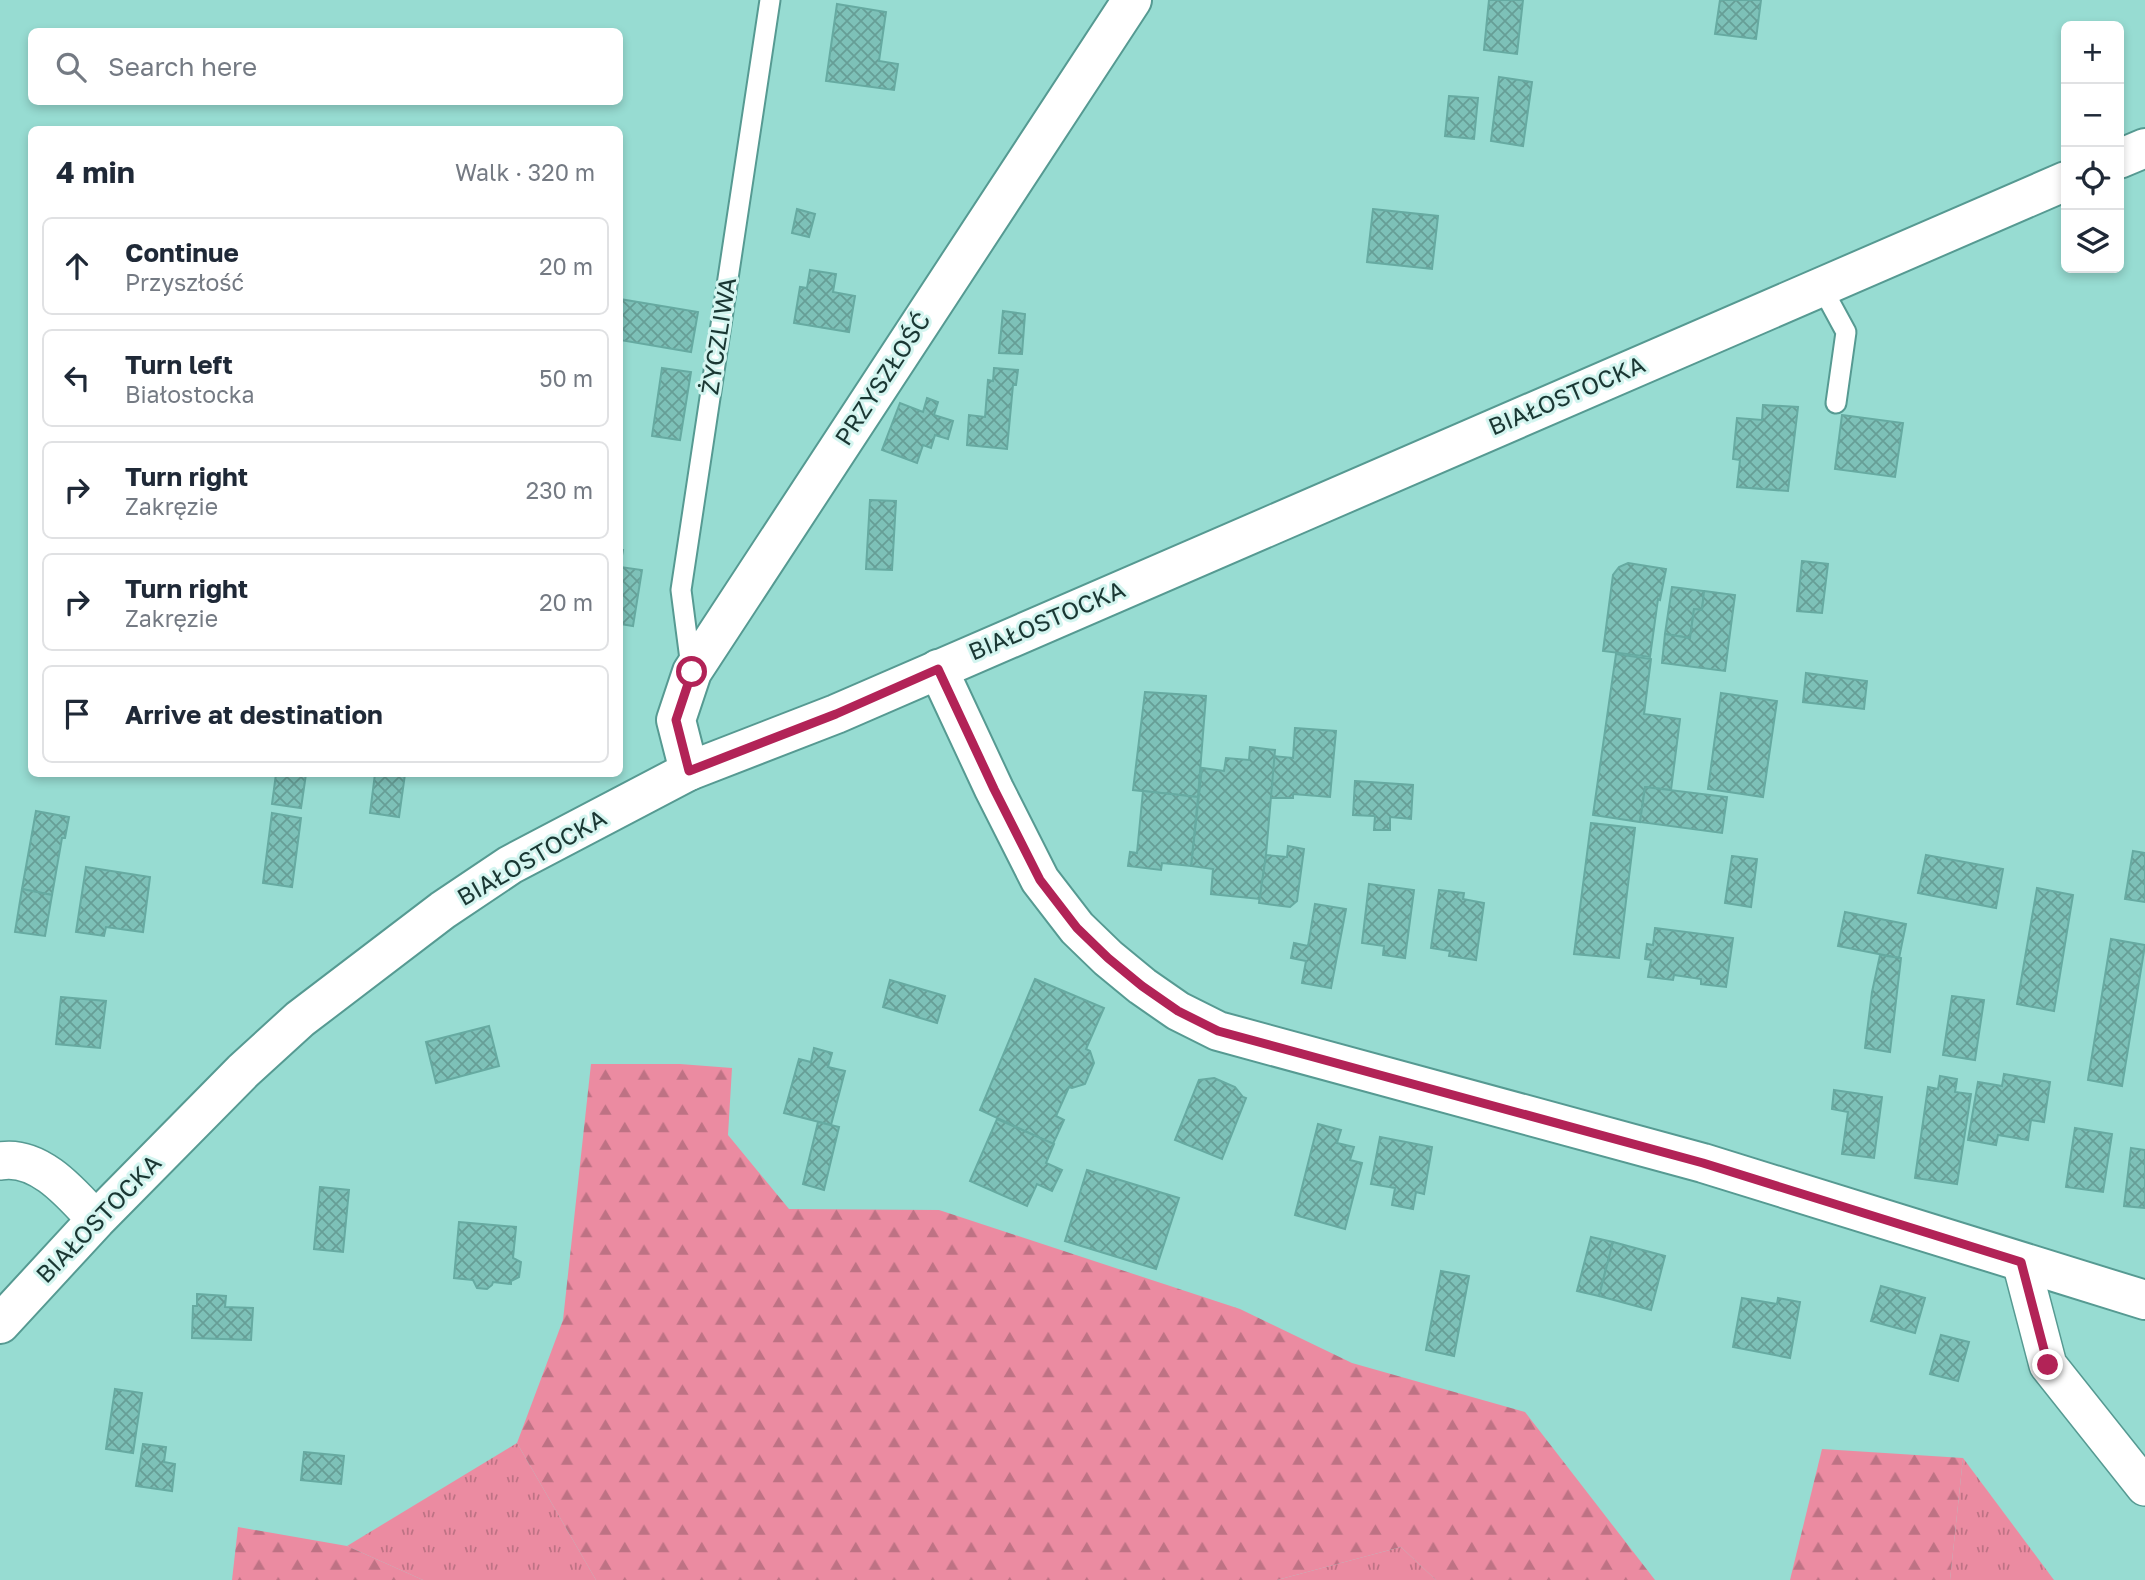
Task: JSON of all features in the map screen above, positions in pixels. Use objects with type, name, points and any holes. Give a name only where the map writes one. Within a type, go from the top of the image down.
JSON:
[{"type":"main road","name":"PRZYSZŁOŚĆ","points":[[689,771],[676,720],[692,672],[1132,0]]},
{"type":"main road","points":[[2124,157],[2145,148]]},
{"type":"main road","name":"BIAŁOSTOCKA","points":[[0,1324],[96,1220],[290,1027],[443,910],[510,865],[689,771],[836,714],[2061,183]]},
{"type":"main road","points":[[938,669],[1040,880],[1077,928],[1108,958],[1178,1011],[1218,1031],[1703,1163],[2145,1300]]},
{"type":"street","points":[[0,1161],[14,1159],[39,1169],[69,1191],[96,1220]]},
{"type":"street","points":[[2021,1262],[2048,1365],[2145,1487]]},
{"type":"lane","name":"ŻYCZLIWA","points":[[692,672],[681,590],[770,0]]},
{"type":"lane","points":[[1821,286],[1846,332],[1836,403]]},
{"type":"green space","points":[[591,1064],[680,1064],[732,1068],[728,1135],[789,1209],[939,1210],[1240,1309],[1352,1363],[1525,1412],[1655,1580],[1436,1580],[1401,1547],[1277,1580],[596,1580],[517,1443],[563,1320]]},
{"type":"green space","points":[[517,1443],[596,1580],[423,1580],[347,1546]]},
{"type":"green space","points":[[1822,1449],[1963,1458],[1950,1580],[1790,1580]]},
{"type":"green space","points":[[1963,1458],[2054,1580],[1950,1580]]},
{"type":"green space","points":[[238,1527],[347,1546],[423,1580],[232,1580]]},
{"type":"green space","points":[[1401,1547],[1436,1580],[1277,1580]]},
{"type":"building","points":[[1489,0],[1523,0],[1517,54],[1484,50]]},
{"type":"building","points":[[1720,0],[1761,0],[1756,39],[1715,34]]},
{"type":"building","points":[[837,4],[886,12],[879,61],[898,64],[894,90],[826,81]]},
{"type":"building","points":[[1499,77],[1532,82],[1523,146],[1491,141]]},
{"type":"building","points":[[1449,96],[1478,98],[1474,139],[1445,136]]},
{"type":"building","points":[[797,209],[815,214],[809,237],[792,233]]},
{"type":"building","points":[[1373,209],[1438,216],[1432,269],[1367,262]]},
{"type":"building","points":[[810,270],[836,274],[833,292],[855,296],[849,332],[794,323],[800,287],[807,288]]},
{"type":"building","points":[[623,300],[698,312],[691,352],[623,341]]},
{"type":"building","points":[[1003,311],[1025,314],[1022,354],[999,353]]},
{"type":"building","points":[[662,368],[691,372],[680,440],[652,436]]},
{"type":"building","points":[[994,368],[1018,370],[1016,385],[1013,385],[1007,449],[967,445],[969,415],[985,417],[988,380],[993,381]]},
{"type":"building","points":[[927,398],[938,402],[934,415],[953,421],[948,439],[935,435],[931,448],[923,445],[917,463],[882,450],[900,403],[923,412]]},
{"type":"building","points":[[1763,405],[1798,407],[1788,491],[1737,487],[1740,460],[1733,459],[1737,418],[1762,420]]},
{"type":"building","points":[[1842,415],[1903,423],[1895,477],[1835,469]]},
{"type":"building","points":[[870,500],[896,501],[892,570],[866,569]]},
{"type":"building","points":[[1802,561],[1828,564],[1822,613],[1797,611]]},
{"type":"building","points":[[1628,563],[1666,569],[1660,600],[1658,599],[1650,657],[1603,651],[1613,575],[1619,567]]},
{"type":"building","points":[[623,567],[642,570],[633,626],[623,624]]},
{"type":"building","points":[[1672,587],[1704,591],[1702,610],[1694,609],[1690,638],[1665,634]]},
{"type":"building","points":[[1704,591],[1735,595],[1725,671],[1662,663],[1665,634],[1690,638],[1694,609],[1702,610]]},
{"type":"building","points":[[1616,654],[1651,659],[1644,714],[1680,719],[1671,790],[1645,787],[1640,822],[1593,815]]},
{"type":"building","points":[[1806,673],[1867,681],[1864,709],[1803,702]]},
{"type":"building","points":[[1145,692],[1206,696],[1198,797],[1133,790]]},
{"type":"building","points":[[1721,693],[1777,701],[1763,797],[1708,789]]},
{"type":"building","points":[[1295,728],[1336,731],[1330,797],[1293,794],[1293,798],[1270,798],[1273,756],[1293,758]]},
{"type":"building","points":[[1250,747],[1275,750],[1260,899],[1211,894],[1213,869],[1191,866],[1202,768],[1224,771],[1226,758],[1249,760]]},
{"type":"building","points":[[276,777],[306,777],[301,808],[272,804]]},
{"type":"building","points":[[375,777],[405,777],[399,817],[370,813]]},
{"type":"building","points":[[1355,781],[1413,785],[1411,819],[1390,817],[1390,830],[1374,830],[1375,816],[1353,815]]},
{"type":"building","points":[[1645,787],[1727,797],[1722,833],[1640,822]]},
{"type":"building","points":[[1143,791],[1198,797],[1191,866],[1162,863],[1161,870],[1128,866],[1130,852],[1137,853]]},
{"type":"building","points":[[36,811],[69,817],[65,838],[62,838],[52,895],[22,889]]},
{"type":"building","points":[[272,813],[301,818],[292,887],[263,883]]},
{"type":"building","points":[[1591,823],[1635,828],[1619,958],[1574,954]]},
{"type":"building","points":[[1288,846],[1304,849],[1297,901],[1290,907],[1259,903],[1266,855],[1287,857]]},
{"type":"building","points":[[2133,851],[2145,853],[2145,902],[2125,899]]},
{"type":"building","points":[[1926,855],[2003,869],[1996,908],[1918,893]]},
{"type":"building","points":[[1732,856],[1757,859],[1751,907],[1725,903]]},
{"type":"building","points":[[86,867],[150,877],[143,932],[106,927],[104,936],[76,932]]},
{"type":"building","points":[[1369,884],[1414,890],[1405,958],[1383,955],[1384,946],[1362,943]]},
{"type":"building","points":[[2037,888],[2073,895],[2054,1011],[2017,1004]]},
{"type":"building","points":[[22,889],[52,895],[45,936],[15,932]]},
{"type":"building","points":[[1439,890],[1464,893],[1463,899],[1484,903],[1476,960],[1449,956],[1450,951],[1431,948]]},
{"type":"building","points":[[1315,904],[1346,909],[1331,988],[1302,983],[1306,961],[1291,958],[1294,943],[1308,946]]},
{"type":"building","points":[[1845,912],[1906,924],[1899,958],[1838,946]]},
{"type":"building","points":[[1655,928],[1733,938],[1726,987],[1701,984],[1701,979],[1674,975],[1673,980],[1648,977],[1651,960],[1645,959],[1647,944],[1653,945]]},
{"type":"building","points":[[2111,939],[2145,945],[2122,1086],[2088,1080]]},
{"type":"building","points":[[1880,955],[1901,958],[1890,1052],[1865,1048]]},
{"type":"building","points":[[1035,979],[1104,1008],[1086,1049],[1090,1051],[1094,1063],[1085,1084],[1069,1087],[1056,1116],[1064,1120],[1053,1144],[980,1110]]},
{"type":"building","points":[[890,980],[945,996],[937,1023],[883,1007]]},
{"type":"building","points":[[1952,996],[1984,1000],[1975,1060],[1943,1055]]},
{"type":"building","points":[[61,997],[106,1001],[100,1048],[56,1044]]},
{"type":"building","points":[[489,1026],[499,1066],[436,1083],[426,1042]]},
{"type":"building","points":[[814,1048],[832,1053],[828,1067],[845,1071],[831,1125],[784,1113],[799,1059],[811,1062]]},
{"type":"building","points":[[2004,1074],[2050,1082],[2044,1122],[2031,1120],[2028,1140],[1998,1135],[1996,1145],[1968,1140],[1978,1082],[2002,1086]]},
{"type":"building","points":[[1940,1076],[1957,1079],[1955,1092],[1971,1094],[1957,1184],[1915,1178],[1928,1087],[1938,1089]]},
{"type":"building","points":[[1214,1078],[1235,1087],[1246,1098],[1222,1159],[1175,1140],[1199,1080]]},
{"type":"building","points":[[1834,1090],[1882,1097],[1874,1158],[1842,1154],[1848,1112],[1832,1109]]},
{"type":"building","points":[[997,1119],[1054,1144],[1046,1163],[1062,1170],[1052,1191],[1037,1184],[1027,1206],[970,1181]]},
{"type":"building","points":[[818,1122],[839,1127],[824,1190],[803,1184]]},
{"type":"building","points":[[1318,1124],[1341,1130],[1337,1143],[1354,1147],[1350,1160],[1362,1163],[1345,1229],[1295,1215]]},
{"type":"building","points":[[2075,1128],[2112,1134],[2103,1192],[2066,1187]]},
{"type":"building","points":[[1380,1137],[1432,1147],[1424,1194],[1416,1192],[1413,1209],[1392,1205],[1395,1188],[1371,1184]]},
{"type":"building","points":[[2131,1148],[2145,1150],[2145,1208],[2124,1206]]},
{"type":"building","points":[[1087,1170],[1179,1198],[1156,1269],[1065,1241]]},
{"type":"building","points":[[320,1187],[349,1190],[343,1252],[314,1249]]},
{"type":"building","points":[[459,1222],[516,1227],[513,1258],[521,1262],[519,1277],[511,1281],[511,1284],[493,1282],[487,1289],[477,1288],[473,1280],[454,1278]]},
{"type":"building","points":[[1591,1237],[1613,1242],[1599,1296],[1577,1291]]},
{"type":"building","points":[[1613,1242],[1665,1256],[1651,1310],[1599,1296]]},
{"type":"building","points":[[1441,1271],[1469,1276],[1454,1356],[1426,1350]]},
{"type":"building","points":[[1881,1286],[1925,1298],[1915,1333],[1871,1321]]},
{"type":"building","points":[[197,1294],[226,1296],[225,1307],[253,1308],[251,1340],[192,1338],[193,1306],[197,1306]]},
{"type":"building","points":[[1742,1298],[1777,1304],[1778,1298],[1800,1302],[1790,1358],[1733,1347]]},
{"type":"building","points":[[1941,1335],[1969,1342],[1958,1381],[1930,1374]]},
{"type":"building","points":[[115,1389],[142,1393],[133,1453],[106,1449]]},
{"type":"building","points":[[143,1444],[166,1447],[164,1462],[175,1464],[172,1491],[136,1486]]},
{"type":"building","points":[[304,1452],[344,1456],[341,1484],[301,1480]]},
{"type":"route","points":[[692,672],[676,720],[689,771],[836,714],[938,669],[1040,880],[1077,928],[1108,958],[1178,1011],[1218,1031],[1703,1163],[2021,1262],[2048,1365]]}]
